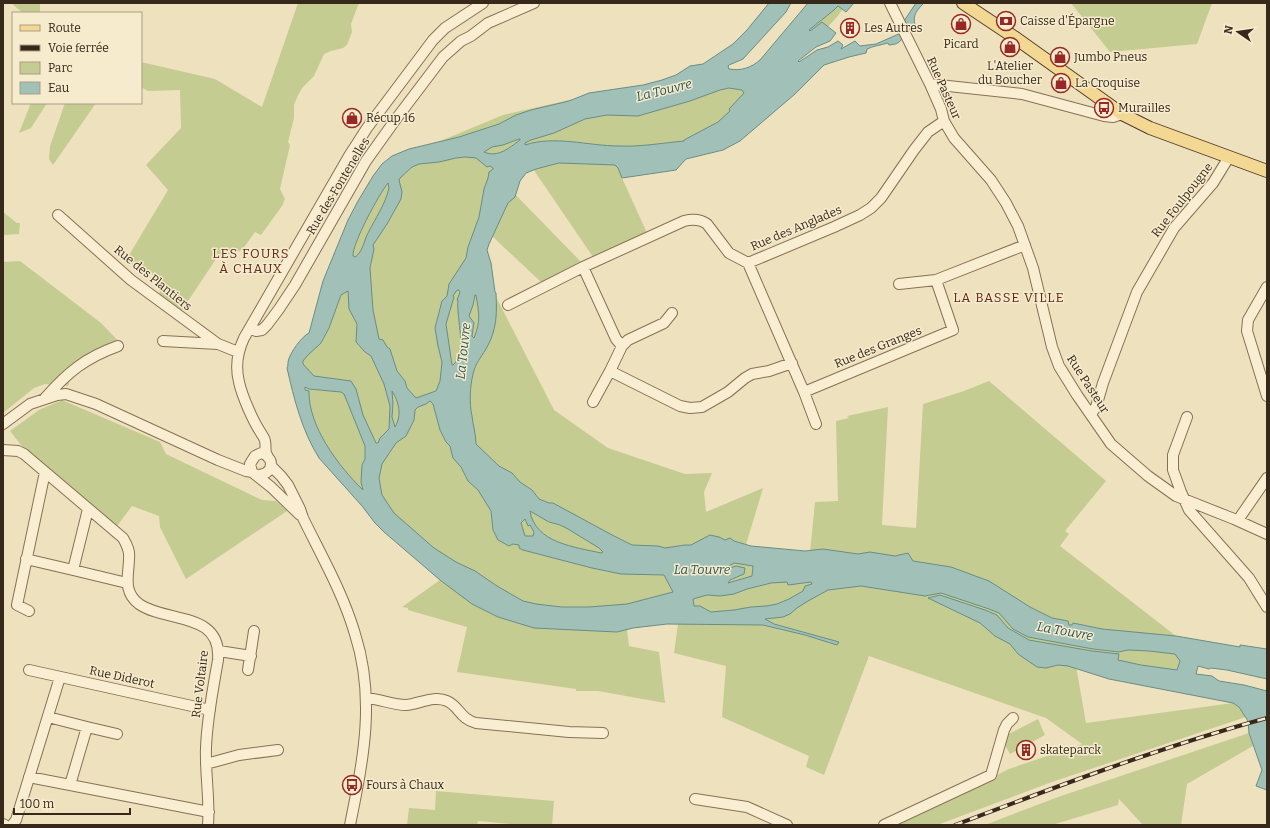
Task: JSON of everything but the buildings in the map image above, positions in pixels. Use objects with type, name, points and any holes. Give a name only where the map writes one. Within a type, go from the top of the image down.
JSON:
[{"type":"main road","points":[[963,3],[1014,37],[1122,114],[1150,128],[1267,171]]},
{"type":"street","points":[[302,518],[254,473],[250,464],[258,457],[261,433],[242,394],[238,382],[236,364],[238,352],[250,328],[340,169],[362,136],[433,40],[445,28],[483,3]]},
{"type":"street","name":"Rue des Fontenelles","points":[[250,328],[256,331],[262,330],[279,309],[295,285],[366,161],[443,57],[461,41],[471,36],[488,23],[534,3]]},
{"type":"street","name":"Rue Pasteur","points":[[890,3],[930,84],[941,109],[944,121],[954,138],[991,180],[1006,203],[1018,226],[1032,268],[1052,347],[1059,366],[1077,395],[1111,444],[1169,491],[1184,500],[1189,510],[1248,578],[1267,607]]},
{"type":"street","points":[[930,84],[1022,94],[1104,116],[1113,117],[1122,114]]},
{"type":"street","name":"Rue des Anglades","points":[[508,305],[583,267],[684,221],[692,219],[707,224],[728,253],[748,263],[860,215],[871,208],[881,198],[928,132],[944,121]]},
{"type":"street","name":"Rue Foulpougne","points":[[1091,414],[1096,407],[1103,382],[1137,292],[1174,228],[1213,183],[1229,157]]},
{"type":"street","name":"Rue des Plantiers","points":[[58,215],[131,280],[218,344],[238,352]]},
{"type":"street","points":[[899,284],[936,280],[1025,245]]},
{"type":"street","points":[[748,263],[792,363],[816,424]]},
{"type":"street","points":[[583,267],[616,339],[622,346]]},
{"type":"street","name":"Rue des Granges","points":[[804,392],[953,330],[936,280]]},
{"type":"street","points":[[1267,287],[1248,320],[1247,331],[1267,396]]},
{"type":"street","points":[[592,402],[610,371],[622,346],[628,340],[664,323],[672,313]]},
{"type":"street","points":[[163,341],[218,344]]},
{"type":"street","points":[[45,398],[65,376],[86,360],[100,352],[118,346]]},
{"type":"street","points":[[610,371],[680,406],[690,408],[702,407],[710,403],[752,374],[769,372],[792,363]]},
{"type":"street","points":[[3,424],[30,404],[45,398],[66,394],[96,404],[218,460],[246,471],[264,474],[270,470],[271,466],[270,459],[258,457],[218,460]]},
{"type":"street","points":[[1187,417],[1173,455],[1173,470],[1184,500],[1238,520],[1267,534]]},
{"type":"street","points":[[3,450],[18,451],[24,454],[115,530],[123,538],[128,547],[130,559],[127,583],[26,559]]},
{"type":"street","points":[[271,466],[288,485],[300,509],[302,518],[334,582],[354,629],[362,663],[366,698],[364,752],[350,825]]},
{"type":"street","points":[[29,611],[17,605],[45,472]]},
{"type":"street","points":[[1238,520],[1267,478]]},
{"type":"street","points":[[1169,491],[1173,489],[1177,482]]},
{"type":"street","points":[[73,570],[88,509]]},
{"type":"street","name":"Rue Voltaire","points":[[127,583],[132,596],[138,603],[146,608],[198,623],[212,633],[215,639],[219,651],[206,748],[209,812],[208,825]]},
{"type":"street","points":[[248,670],[254,631]]},
{"type":"street","points":[[219,651],[250,656]]},
{"type":"street","name":"Rue Diderot","points":[[29,670],[210,710]]},
{"type":"street","points":[[12,825],[16,820],[60,677]]},
{"type":"street","points":[[366,698],[406,705],[432,699],[440,699],[446,700],[453,704],[465,718],[476,723],[569,732],[603,733]]},
{"type":"street","points":[[48,717],[117,734]]},
{"type":"street","points":[[884,825],[991,775],[1004,730],[1013,718]]},
{"type":"street","points":[[70,785],[87,727]]},
{"type":"street","points":[[206,764],[239,755],[278,750]]},
{"type":"street","points":[[29,777],[209,812]]},
{"type":"street","points":[[695,799],[747,807],[787,825]]},
{"type":"green space","points":[[11,3],[40,3],[40,12],[22,12]]},
{"type":"green space","points":[[298,3],[359,3],[351,24],[352,32],[347,45],[343,48],[324,54],[314,76],[303,87],[294,105],[294,118],[288,142],[290,145],[280,189],[285,199],[282,206],[261,235],[255,232],[242,250],[216,259],[180,313],[160,298],[159,284],[150,271],[125,262],[168,190],[146,165],[181,128],[180,90],[148,91],[142,88],[142,62],[215,79],[262,107]]},
{"type":"green space","points":[[813,3],[847,3],[837,17],[724,140],[618,155],[622,178],[647,233],[593,257],[529,163],[511,190],[582,263],[541,282],[492,236],[486,250],[494,293],[554,410],[608,448],[685,474],[712,473],[704,492],[706,512],[763,488],[745,548],[810,553],[815,502],[838,501],[836,421],[849,418],[847,416],[888,407],[882,525],[916,528],[923,404],[964,391],[989,381],[1106,481],[1065,531],[1069,534],[1060,546],[1176,636],[1183,679],[1076,666],[1086,723],[1233,703],[1239,707],[1246,717],[1049,783],[937,825],[896,825],[1009,769],[1082,744],[1046,718],[869,656],[824,775],[806,767],[809,756],[722,717],[726,666],[674,653],[678,624],[763,625],[800,633],[759,620],[626,622],[629,646],[659,652],[665,703],[598,691],[576,691],[576,689],[457,672],[467,627],[402,607],[440,580],[335,467],[317,437],[299,362],[338,260],[397,159],[503,115],[614,90],[755,70]]},
{"type":"green space","points":[[1071,3],[1212,3],[1197,44],[1110,52]]},
{"type":"green space","points":[[31,104],[46,104],[31,128],[19,133]]},
{"type":"green space","points":[[65,104],[95,104],[53,165],[49,159],[50,146]]},
{"type":"green space","points":[[3,212],[17,223],[20,223],[19,234],[3,235]]},
{"type":"green space","points":[[20,261],[101,323],[124,347],[98,356],[71,377],[68,386],[45,384],[34,388],[3,413],[3,262]]},
{"type":"green space","points":[[62,400],[160,442],[166,454],[262,500],[276,501],[287,511],[186,579],[160,527],[159,516],[132,506],[117,526],[21,445],[10,431],[39,410]]},
{"type":"green space","points":[[1038,719],[1045,735],[1010,754],[1005,745],[1007,735]]},
{"type":"green space","points":[[1249,733],[1253,746],[1187,784],[1181,825],[1143,825],[1119,799],[1118,805],[1052,825],[985,825],[1058,797]]},
{"type":"green space","points":[[436,791],[554,801],[552,825],[522,825],[478,821],[477,825],[407,825],[409,808],[435,810]]},
{"type":"water","name":"La Touvre","points":[[769,3],[791,3],[786,12],[743,59],[729,65],[729,69],[738,70],[746,68],[760,60],[808,3],[854,3],[846,12],[838,6],[809,30],[810,31],[822,22],[836,33],[830,41],[816,47],[798,61],[799,62],[817,50],[828,47],[838,41],[843,45],[841,49],[855,41],[860,46],[876,44],[901,33],[904,21],[916,3],[924,3],[915,15],[915,25],[907,31],[899,43],[889,45],[888,43],[872,47],[867,49],[866,53],[824,65],[795,94],[740,141],[723,150],[686,159],[676,170],[622,178],[618,168],[615,165],[559,163],[526,173],[520,181],[515,197],[508,203],[487,250],[491,263],[496,293],[496,315],[490,342],[475,366],[471,384],[470,405],[476,444],[499,466],[512,473],[520,482],[532,490],[539,499],[553,503],[632,545],[658,546],[665,548],[691,545],[710,535],[725,540],[730,538],[734,541],[751,546],[805,551],[823,549],[858,554],[870,552],[895,556],[908,553],[913,561],[951,567],[989,581],[1030,607],[1052,618],[1068,621],[1069,625],[1072,625],[1073,623],[1102,629],[1176,636],[1240,647],[1240,645],[1267,649],[1267,679],[1227,670],[1209,669],[1198,666],[1196,674],[1212,676],[1219,681],[1267,691],[1267,790],[1256,786],[1262,770],[1249,733],[1248,721],[1239,707],[1233,703],[1109,679],[1068,666],[1058,665],[1046,668],[1037,667],[1018,654],[1010,644],[995,636],[980,623],[928,598],[940,595],[985,610],[997,615],[1008,628],[1029,640],[1119,654],[1118,660],[1177,670],[1180,661],[1175,654],[1128,650],[1119,652],[1093,649],[1028,637],[1013,629],[999,613],[941,593],[925,596],[861,586],[828,590],[808,601],[790,614],[783,617],[765,619],[774,624],[839,642],[837,645],[805,635],[763,625],[667,624],[633,628],[617,632],[534,628],[498,617],[472,604],[440,580],[375,523],[362,506],[319,458],[303,426],[299,414],[287,368],[288,362],[296,346],[309,333],[323,281],[348,220],[373,176],[382,164],[392,156],[409,149],[459,137],[499,124],[516,115],[531,110],[569,101],[589,93],[643,85],[676,75],[690,66],[703,64],[733,44],[747,30]],"holes":[[[729,88],[742,90],[744,93],[729,109],[730,111],[718,122],[684,141],[627,146],[608,146],[560,141],[536,142],[525,145],[525,143],[531,140],[554,133],[585,119],[607,115],[638,116]],[[520,139],[499,153],[489,154],[484,152],[492,147]],[[465,157],[476,158],[487,167],[490,166],[493,169],[489,172],[479,217],[468,247],[466,258],[449,284],[447,296],[442,301],[435,328],[442,362],[440,381],[436,391],[416,398],[407,388],[405,381],[397,371],[390,349],[383,340],[379,339],[373,310],[370,268],[374,249],[373,245],[401,199],[402,192],[399,180],[412,167],[419,164]],[[388,183],[389,188],[383,205],[362,249],[355,257],[353,256],[357,241],[379,197]],[[457,290],[459,290],[460,292],[457,300],[461,344],[460,352],[453,365],[446,324],[454,297],[453,296]],[[348,291],[349,309],[357,324],[356,342],[371,356],[384,384],[390,406],[389,429],[380,438],[378,443],[376,443],[363,415],[356,389],[351,381],[314,376],[303,364],[303,361],[307,356],[321,343],[329,328],[341,295]],[[476,295],[479,317],[474,338],[472,336],[474,323],[469,316]],[[305,387],[309,389],[341,392],[344,394],[365,446],[365,459],[362,465],[361,482],[363,490],[335,458],[319,432],[310,404],[309,391],[305,390]],[[392,391],[399,409],[395,427],[392,417]],[[430,401],[433,404],[440,430],[446,442],[450,446],[453,458],[461,467],[468,481],[478,490],[491,511],[493,530],[498,540],[509,546],[513,544],[519,545],[519,548],[523,550],[592,568],[621,574],[664,575],[673,592],[627,604],[589,607],[562,607],[536,604],[523,601],[475,571],[456,562],[434,548],[394,513],[382,495],[379,478],[382,464],[396,443],[406,436],[414,420],[415,410]],[[530,511],[549,522],[568,529],[603,552],[601,553],[568,546],[548,537],[533,522]],[[525,519],[528,526],[530,525],[534,532],[533,536],[525,536],[521,523]],[[734,563],[753,566],[752,576],[728,583],[730,580],[744,574],[745,568],[736,566],[730,568],[729,566]],[[787,582],[788,585],[811,582],[812,584],[805,586],[803,591],[777,604],[711,612],[700,606],[694,606],[693,599],[707,595],[720,596],[734,594],[771,583]]]},
{"type":"railway","points":[[955,825],[1149,754],[1267,718]]},
{"type":"place","name":"Caisse d'Épargne","points":[[1006,21]]},
{"type":"place","name":"Picard","points":[[961,24]]},
{"type":"place","name":"Les Autres","points":[[850,28]]},
{"type":"place","name":"L'Atelier du Boucher","points":[[1010,47]]},
{"type":"place","name":"Jumbo Pneus","points":[[1060,57]]},
{"type":"place","name":"La Croquise","points":[[1061,83]]},
{"type":"place","name":"Murailles","points":[[1104,108]]},
{"type":"place","name":"Récup 16","points":[[352,118]]},
{"type":"place","name":"skateparck","points":[[1026,750]]},
{"type":"place","name":"Fours à Chaux","points":[[352,785]]},
{"type":"district","name":"LES FOURS À CHAUX","points":[[251,260]]},
{"type":"district","name":"LA BASSE VILLE","points":[[1009,297]]}]
